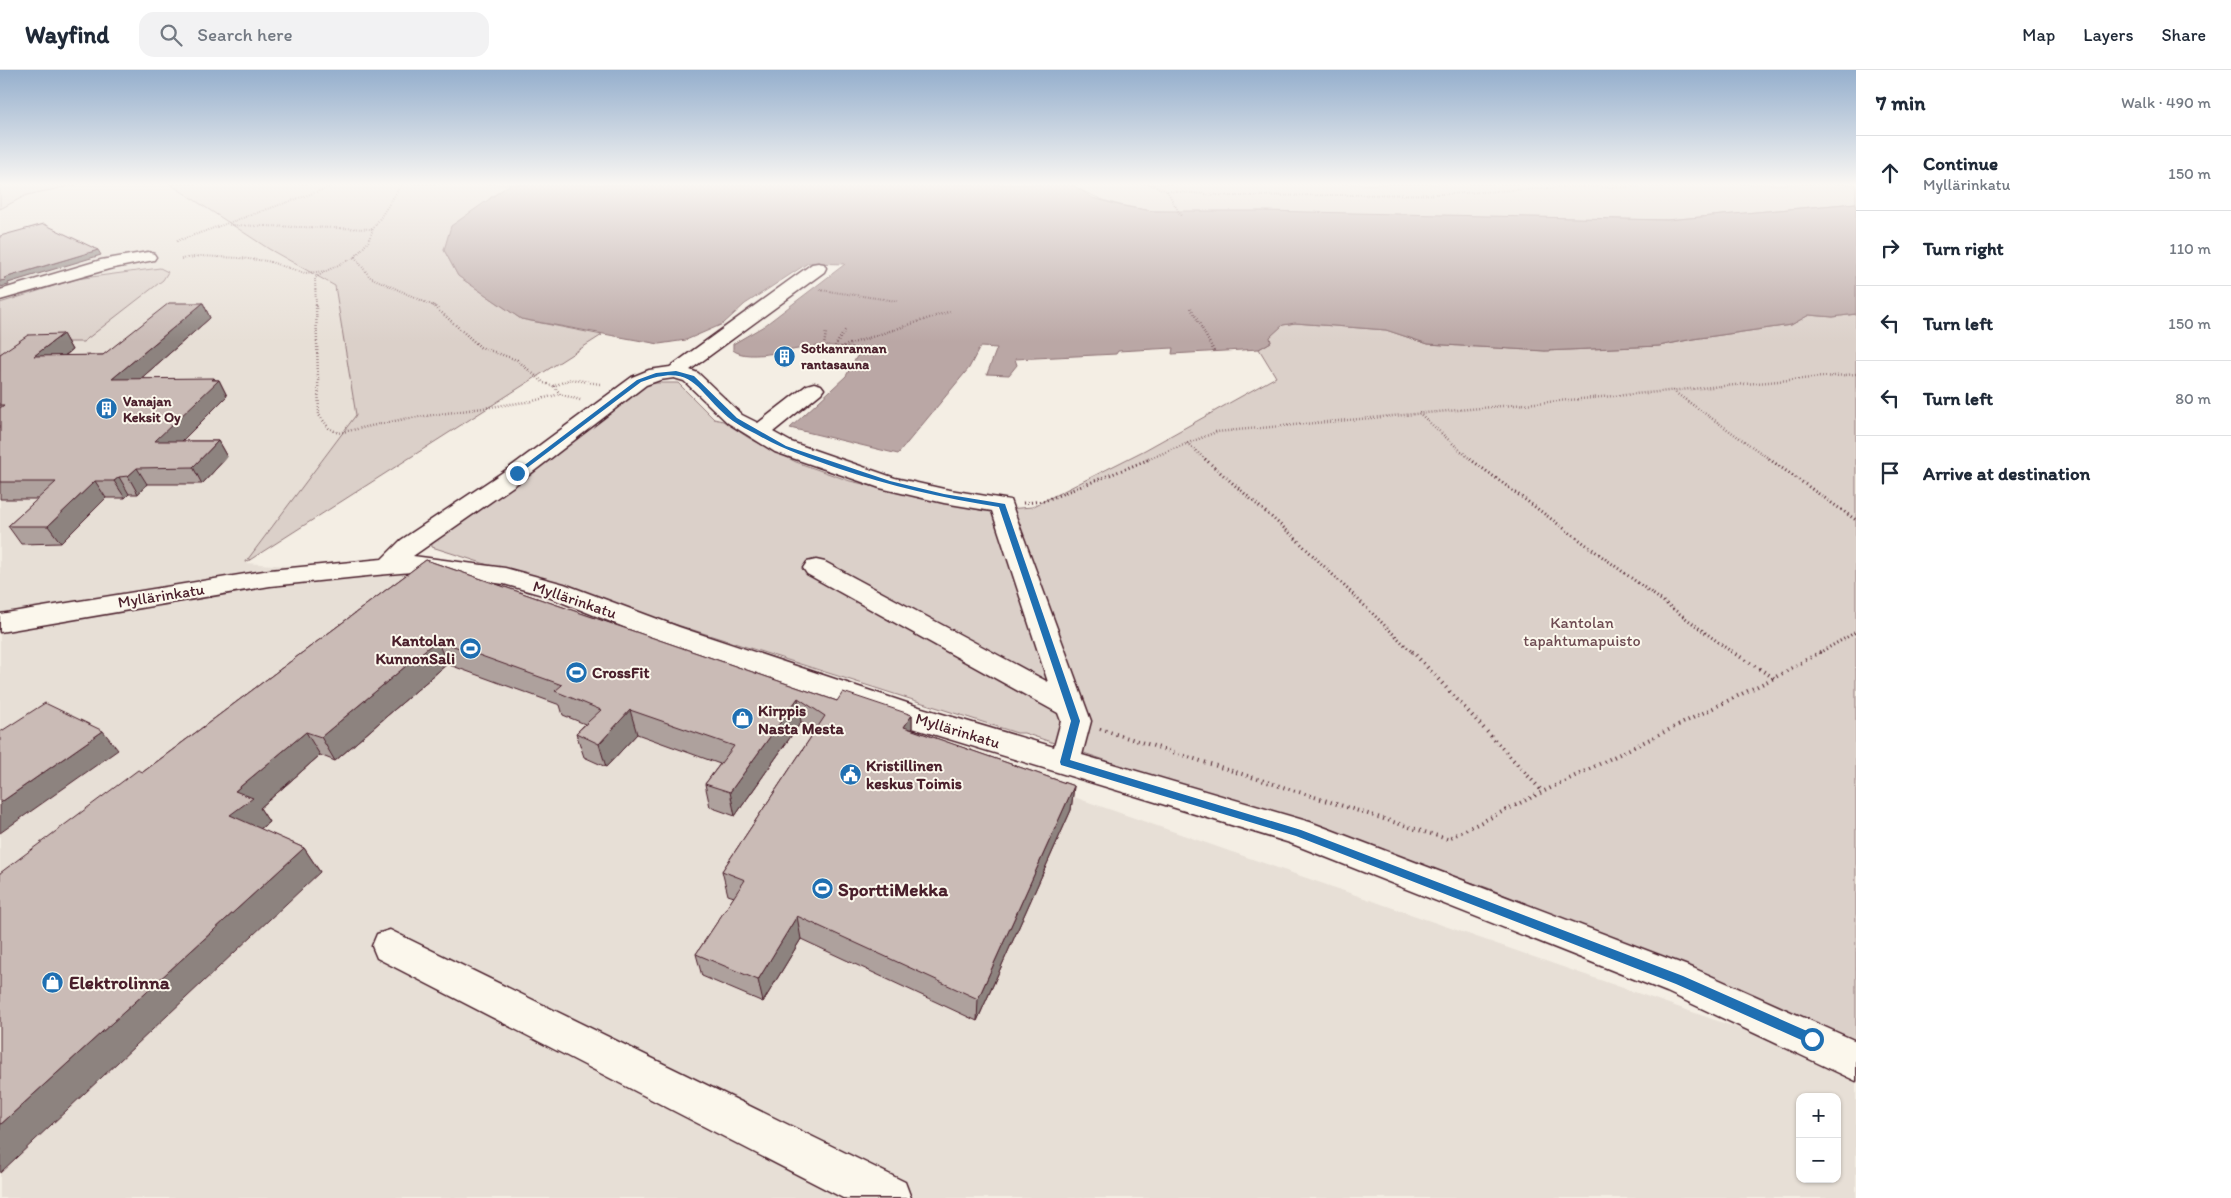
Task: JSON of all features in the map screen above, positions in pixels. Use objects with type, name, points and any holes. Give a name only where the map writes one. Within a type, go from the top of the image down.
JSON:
[{"type":"street","points":[[0,295],[107,264],[148,257]]},
{"type":"street","points":[[676,372],[818,268]]},
{"type":"street","points":[[389,566],[410,545],[517,473],[624,391],[639,381],[656,374],[676,372],[692,378],[735,419],[783,447],[888,483],[944,496],[1002,506],[1073,714],[1065,762]]},
{"type":"street","points":[[756,432],[768,427],[814,389]]},
{"type":"street","name":"Myllärinkatu","points":[[0,624],[270,578],[389,566],[412,564],[505,576],[555,590],[670,634],[914,717],[1298,832],[1680,980],[1856,1061]]},
{"type":"street","points":[[816,568],[1073,714]]},
{"type":"street","points":[[390,946],[889,1198]]},
{"type":"path","points":[[176,241],[189,237]]},
{"type":"path","points":[[370,237],[368,242],[355,257],[326,270],[314,278],[319,415],[329,428],[338,433],[404,419],[533,401],[560,394],[605,406]]},
{"type":"path","points":[[181,259],[200,256],[267,260],[305,273],[326,270]]},
{"type":"path","points":[[355,257],[370,277],[438,307],[480,347],[517,360],[544,383],[554,386],[560,394]]},
{"type":"path","points":[[813,289],[896,301]]},
{"type":"path","points":[[1191,308],[1215,353]]},
{"type":"path","points":[[841,347],[951,311]]},
{"type":"path","points":[[835,346],[846,329]]},
{"type":"path","points":[[824,346],[826,332]]},
{"type":"path","points":[[1002,506],[1044,501],[1216,432],[1856,374]]},
{"type":"path","points":[[554,386],[579,378],[624,391]]},
{"type":"path","points":[[1673,390],[1856,520]]},
{"type":"path","points":[[1418,413],[1472,460],[1747,663],[1774,678]]},
{"type":"path","points":[[1188,443],[1293,536],[1396,634],[1543,792]]},
{"type":"path","points":[[1073,714],[1447,839],[1774,678],[1856,632]]},
{"type":"shaded area","points":[[0,237],[250,237],[335,286],[356,415],[245,563],[438,576],[1856,1069],[1856,1198],[0,1198]]},
{"type":"shaded area","points":[[448,237],[1856,237],[1856,314],[1833,317],[1809,315],[1791,325],[1693,339],[1659,346],[1545,351],[1428,344],[1386,330],[1295,323],[1283,325],[1270,337],[1271,342],[1259,349],[1172,354],[1173,348],[1118,351],[1116,354],[1015,359],[1017,365],[1009,375],[987,374],[997,348],[980,347],[969,368],[898,454],[790,428],[846,376],[861,349],[818,346],[761,355],[740,354],[733,350],[733,344],[764,326],[845,264],[808,263],[745,304],[723,324],[686,340],[659,344],[521,319],[458,276],[444,250]]},
{"type":"green space","points":[[250,237],[456,237],[444,250],[458,276],[521,319],[602,335],[245,563],[356,415],[335,286]]},
{"type":"green space","points":[[160,268],[168,272],[163,280],[83,342],[41,342],[0,371],[0,303],[76,279]]},
{"type":"green space","name":"Kantolan tapahtumapuisto","points":[[1856,314],[1856,1047],[1488,888],[1024,733],[1017,733],[432,547],[431,538],[609,404],[649,383],[678,383],[714,419],[723,421],[749,438],[796,462],[850,481],[984,511],[1032,507],[1145,450],[1276,377],[1259,349],[1271,342],[1269,337],[1283,325],[1295,323],[1386,330],[1428,344],[1545,351],[1659,346],[1693,339],[1791,325],[1809,315],[1833,317]]},
{"type":"building","points":[[0,237],[70,237],[98,250],[4,278],[6,280],[0,281]]},
{"type":"building","name":"Vanajan Keksit Oy","points":[[169,303],[203,303],[112,379],[214,378],[212,380],[219,380],[155,441],[218,441],[193,467],[137,468],[128,476],[119,477],[114,481],[95,481],[48,526],[8,526],[56,482],[0,482],[0,408],[4,405],[0,405],[0,354],[28,335],[63,334],[34,356],[103,355]]},
{"type":"building","points":[[426,560],[837,701],[843,692],[912,715],[904,727],[1074,786],[978,999],[797,916],[758,980],[696,954],[745,880],[722,871],[825,716],[798,698],[730,792],[705,784],[734,746],[630,710],[599,744],[576,733],[601,710],[555,691],[562,685],[437,640],[321,737],[306,732],[235,791],[253,798],[230,815],[304,848],[0,1125],[0,873],[138,770],[143,772]]},
{"type":"building","points":[[45,703],[103,731],[0,803],[0,732]]},
{"type":"place","name":"Sotkanrannan rantasauna","points":[[785,356]]},
{"type":"place","name":"Vanajan Keksit Oy","points":[[107,409]]},
{"type":"place","name":"Kantolan KunnonSali","points":[[471,649]]},
{"type":"place","name":"CrossFit","points":[[576,672]]},
{"type":"place","name":"Kirppis Nasta Mesta","points":[[742,719]]},
{"type":"place","name":"Kristillinen keskus Toimis","points":[[850,774]]},
{"type":"place","name":"SporttiMekka","points":[[822,889]]},
{"type":"place","name":"Elektrolinna","points":[[53,982]]},
{"type":"route","points":[[517,473],[639,381],[656,374],[676,372],[692,378],[735,419],[783,447],[888,483],[944,496],[1002,506],[1076,721],[1065,762],[1298,832],[1680,980],[1812,1039]]}]
